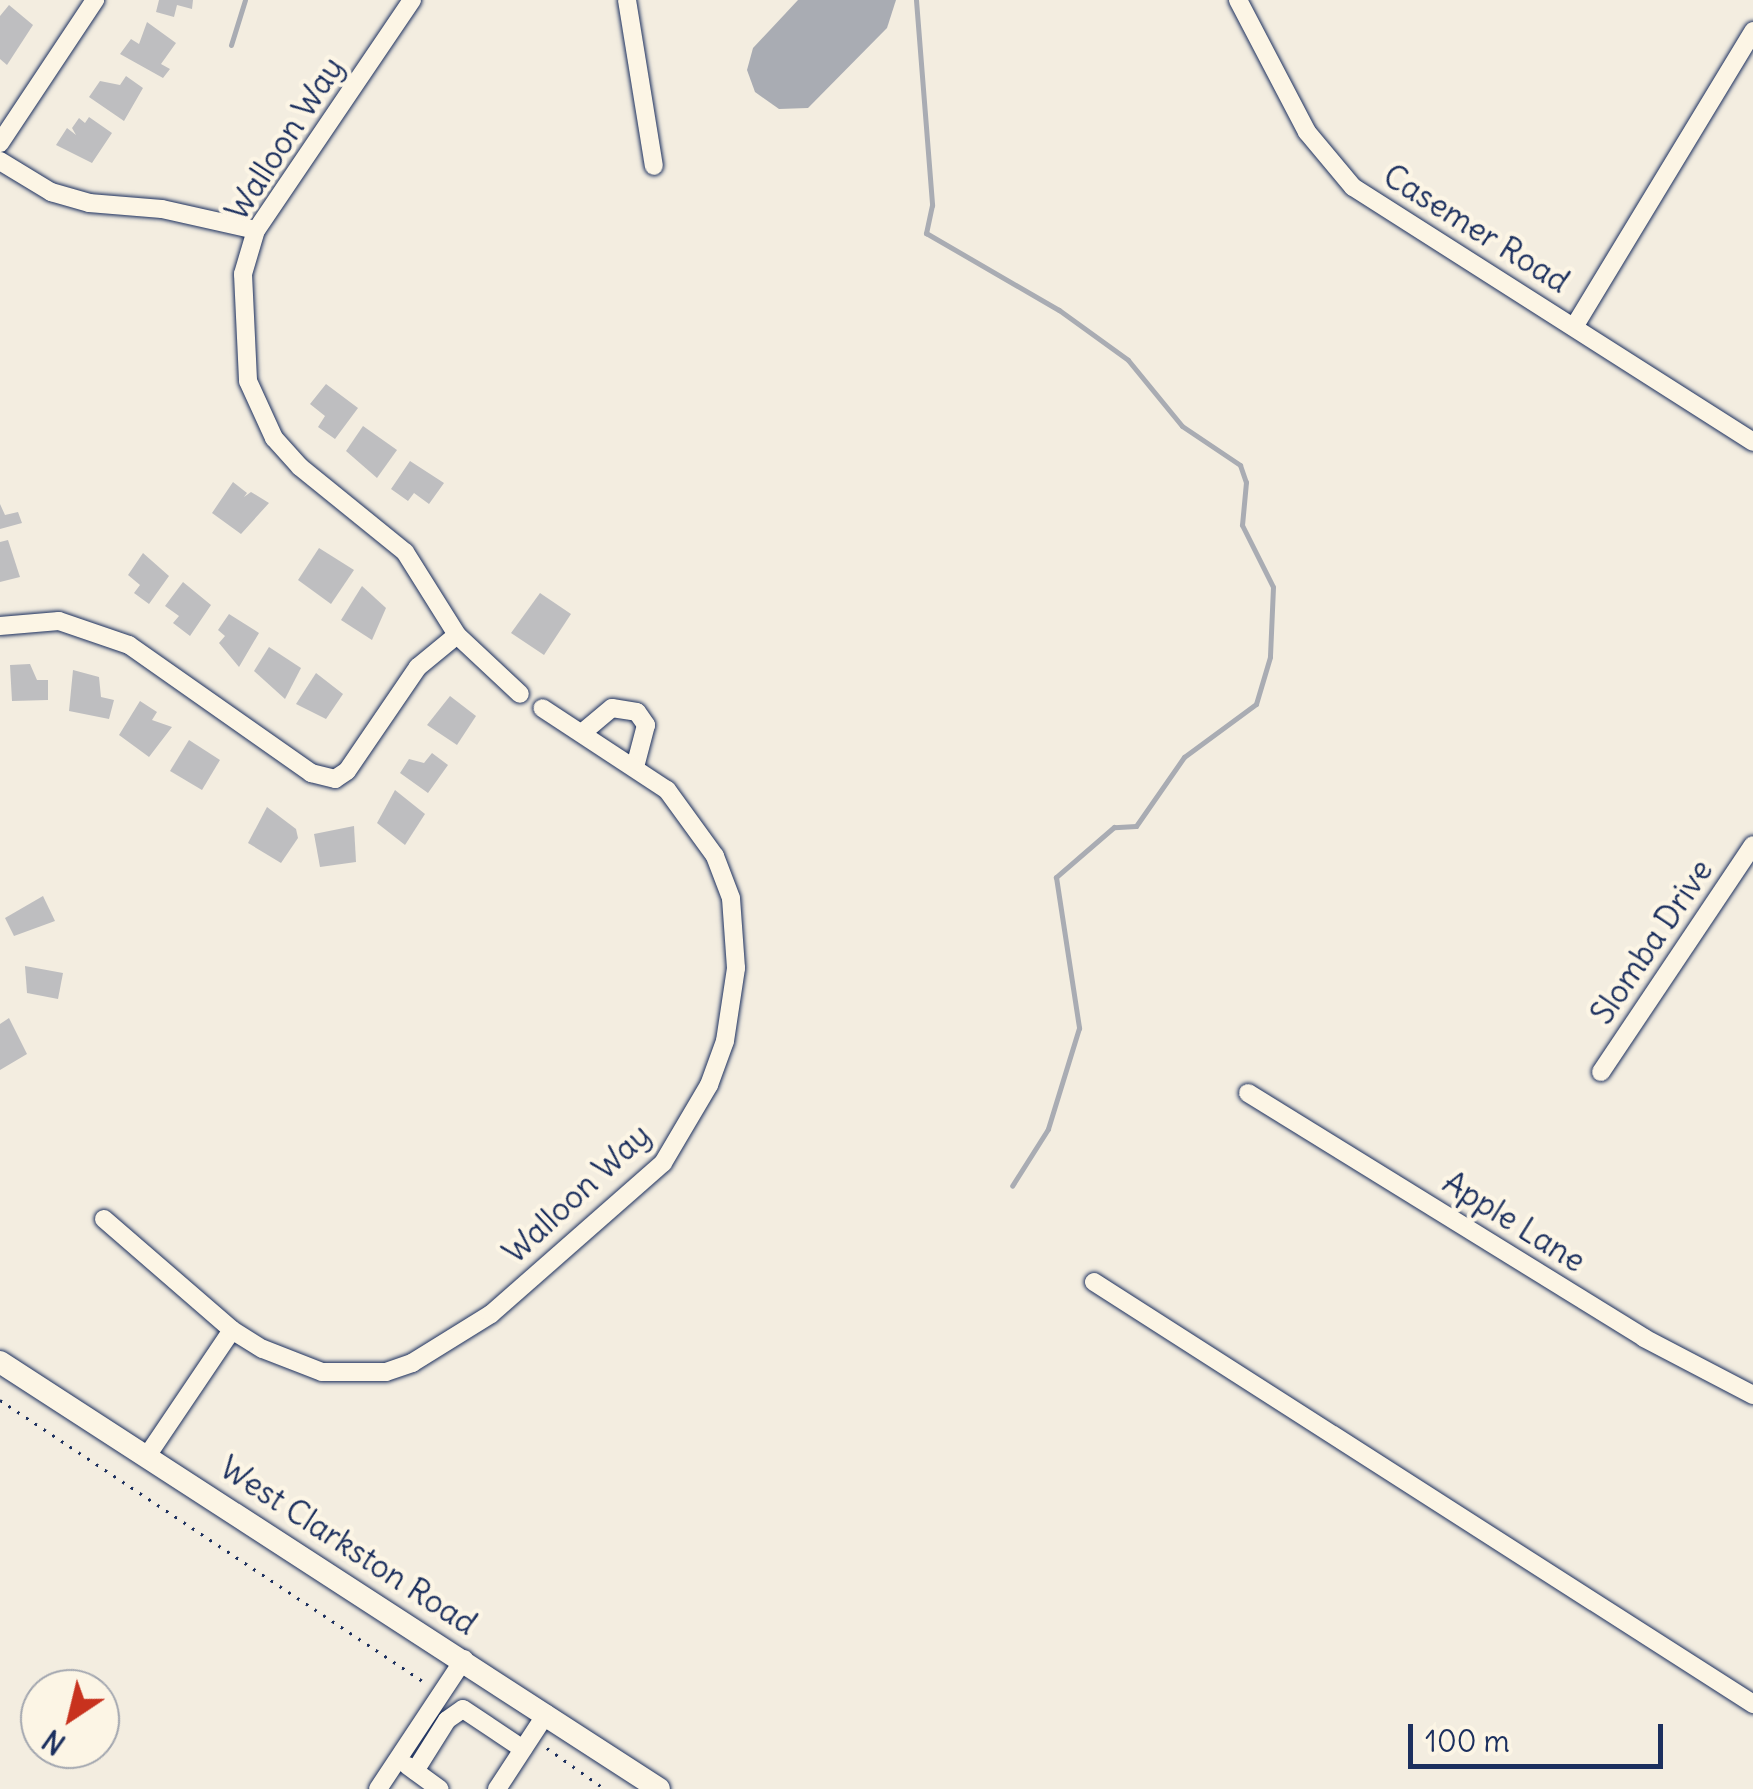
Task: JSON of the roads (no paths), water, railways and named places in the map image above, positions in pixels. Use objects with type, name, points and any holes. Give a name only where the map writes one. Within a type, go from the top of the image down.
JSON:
[{"type":"main road","name":"West Clarkston Road","points":[[0,1362],[660,1789]]},
{"type":"street","points":[[0,143],[95,0]]},
{"type":"street","name":"Walloon Way","points":[[412,0],[256,230],[243,274],[248,381],[259,409],[300,468],[404,552],[457,635],[520,694]]},
{"type":"street","points":[[627,0],[654,166]]},
{"type":"street","name":"Casemer Road","points":[[1238,0],[1307,132],[1353,188],[1753,442]]},
{"type":"street","points":[[1574,326],[1753,31]]},
{"type":"street","points":[[0,161],[51,192],[89,203],[162,208],[256,230]]},
{"type":"street","points":[[0,626],[59,621],[129,645],[311,773],[335,779],[348,772],[418,667],[457,635]]},
{"type":"street","name":"Walloon Way","points":[[104,1219],[232,1330],[291,1363],[322,1372],[386,1372],[412,1364],[491,1314],[663,1163],[709,1084],[725,1041],[734,999],[735,934],[715,856],[667,790],[542,708]]},
{"type":"street","points":[[582,734],[612,708],[637,712],[646,726],[635,767]]},
{"type":"street","name":"Slomba Drive","points":[[1601,1072],[1753,845]]},
{"type":"street","name":"Apple Lane","points":[[1248,1093],[1644,1338],[1753,1395]]},
{"type":"street","points":[[1094,1282],[1753,1704]]},
{"type":"street","points":[[147,1456],[232,1330]]},
{"type":"street","points":[[378,1789],[464,1659]]},
{"type":"street","points":[[415,1771],[448,1720],[463,1709],[527,1742]]},
{"type":"street","points":[[496,1789],[546,1714]]},
{"type":"street","points":[[398,1758],[440,1789]]},
{"type":"waterway","points":[[231,45],[245,0]]},
{"type":"waterway","points":[[916,0],[932,205],[926,233],[1059,310],[1128,360],[1182,426],[1240,465],[1246,482],[1242,525],[1273,587],[1270,657],[1256,704],[1184,757],[1136,826],[1114,827],[1056,877],[1079,1028],[1048,1129],[1012,1186]]}]
